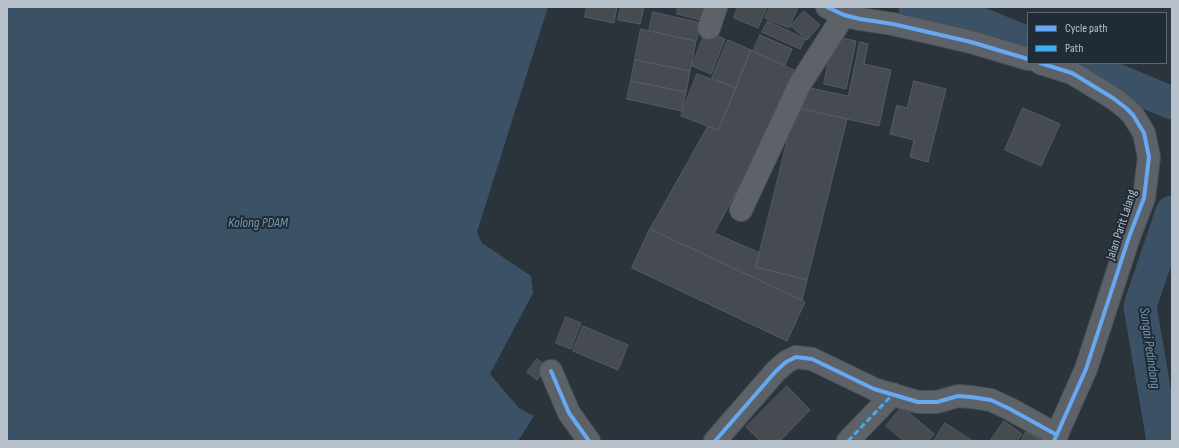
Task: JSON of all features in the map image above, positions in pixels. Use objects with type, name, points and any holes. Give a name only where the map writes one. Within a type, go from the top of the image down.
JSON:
[{"type":"street","points":[[709,28],[716,7]]},
{"type":"street","points":[[741,210],[800,84],[821,49],[835,11],[860,19],[894,24],[972,42],[1027,59]]},
{"type":"street","name":"Jalan Parit Lalang","points":[[1043,64],[1072,73],[1113,98],[1126,108],[1133,115],[1144,133],[1149,157],[1144,198],[1129,237],[1086,369],[1055,438]]},
{"type":"street","points":[[715,441],[776,371],[786,362],[796,357],[812,358],[874,388],[918,402],[937,402],[958,396],[990,400],[1010,409],[1055,438]]},
{"type":"street","points":[[551,371],[569,413],[588,441]]},
{"type":"street","points":[[848,441],[893,394]]},
{"type":"water","name":"Kolong PDAM","points":[[7,7],[548,7],[477,232],[482,243],[531,276],[533,293],[490,374],[519,408],[534,416],[518,441],[7,441]]},
{"type":"building","points":[[587,7],[617,7],[614,23],[585,17]]},
{"type":"building","points":[[621,7],[644,7],[640,24],[618,20]]},
{"type":"building","points":[[678,7],[712,7],[708,22],[677,14]]},
{"type":"building","points":[[738,7],[767,7],[758,28],[734,18]]},
{"type":"building","points":[[770,7],[798,7],[789,28],[765,18]]},
{"type":"building","points":[[804,11],[820,25],[807,40],[791,26]]},
{"type":"building","points":[[653,12],[701,23],[696,41],[649,31]]},
{"type":"building","points":[[768,21],[805,39],[800,49],[762,32]]},
{"type":"building","points":[[641,29],[696,41],[690,71],[635,60]]},
{"type":"building","points":[[706,31],[725,39],[711,74],[692,66]]},
{"type":"building","points":[[760,35],[792,49],[785,65],[753,52]]},
{"type":"building","points":[[834,36],[856,41],[846,89],[824,84]]},
{"type":"building","points":[[728,40],[751,50],[736,88],[712,78]]},
{"type":"building","points":[[860,42],[868,44],[864,64],[891,70],[879,126],[801,109],[805,87],[848,96]]},
{"type":"building","points":[[751,50],[800,73],[714,233],[760,253],[756,267],[807,280],[802,300],[650,229],[708,126],[718,130]]},
{"type":"building","points":[[635,60],[690,71],[686,92],[631,81]]},
{"type":"building","points":[[697,74],[736,88],[718,130],[681,116]]},
{"type":"building","points":[[631,81],[686,92],[682,111],[627,99]]},
{"type":"building","points":[[914,81],[946,89],[928,162],[910,157],[914,140],[890,134],[897,105],[907,108]]},
{"type":"building","points":[[796,107],[847,119],[807,280],[756,267]]},
{"type":"building","points":[[1023,108],[1060,124],[1041,166],[1005,150]]},
{"type":"building","points":[[650,229],[805,302],[787,341],[632,268]]},
{"type":"building","points":[[566,317],[581,323],[571,349],[556,343]]},
{"type":"building","points":[[583,326],[628,345],[618,370],[573,351]]},
{"type":"building","points":[[537,359],[547,367],[537,380],[527,372]]},
{"type":"building","points":[[787,386],[810,410],[780,441],[760,441],[746,427]]},
{"type":"building","points":[[902,407],[934,434],[928,441],[904,441],[886,426]]},
{"type":"building","points":[[1004,421],[1022,434],[1017,441],[991,440]]},
{"type":"building","points":[[945,423],[973,441],[934,441]]},
{"type":"building","points":[[1026,432],[1042,441],[1021,441]]},
{"type":"waterway","name":"Sungai Pedindang","points":[[915,7],[942,17],[974,21],[1027,43]]},
{"type":"waterway","name":"Sungai Pedindang","points":[[1078,64],[1172,103]]},
{"type":"waterway","name":"Sungai Pedindang","points":[[1163,441],[1140,306],[1172,212]]},
{"type":"marked path","points":[[848,441],[893,394]]},
{"type":"cycle path","points":[[827,7],[844,15],[893,24],[971,42],[1027,59]]},
{"type":"cycle path","points":[[1043,64],[1072,73],[1113,98],[1126,108],[1133,115],[1144,133],[1149,157],[1144,198],[1129,237],[1086,369],[1054,441]]},
{"type":"cycle path","points":[[715,441],[776,371],[786,362],[796,357],[812,359],[874,389],[918,402],[937,402],[958,396],[991,400],[1057,435]]},
{"type":"cycle path","points":[[551,371],[569,413],[589,441]]}]
